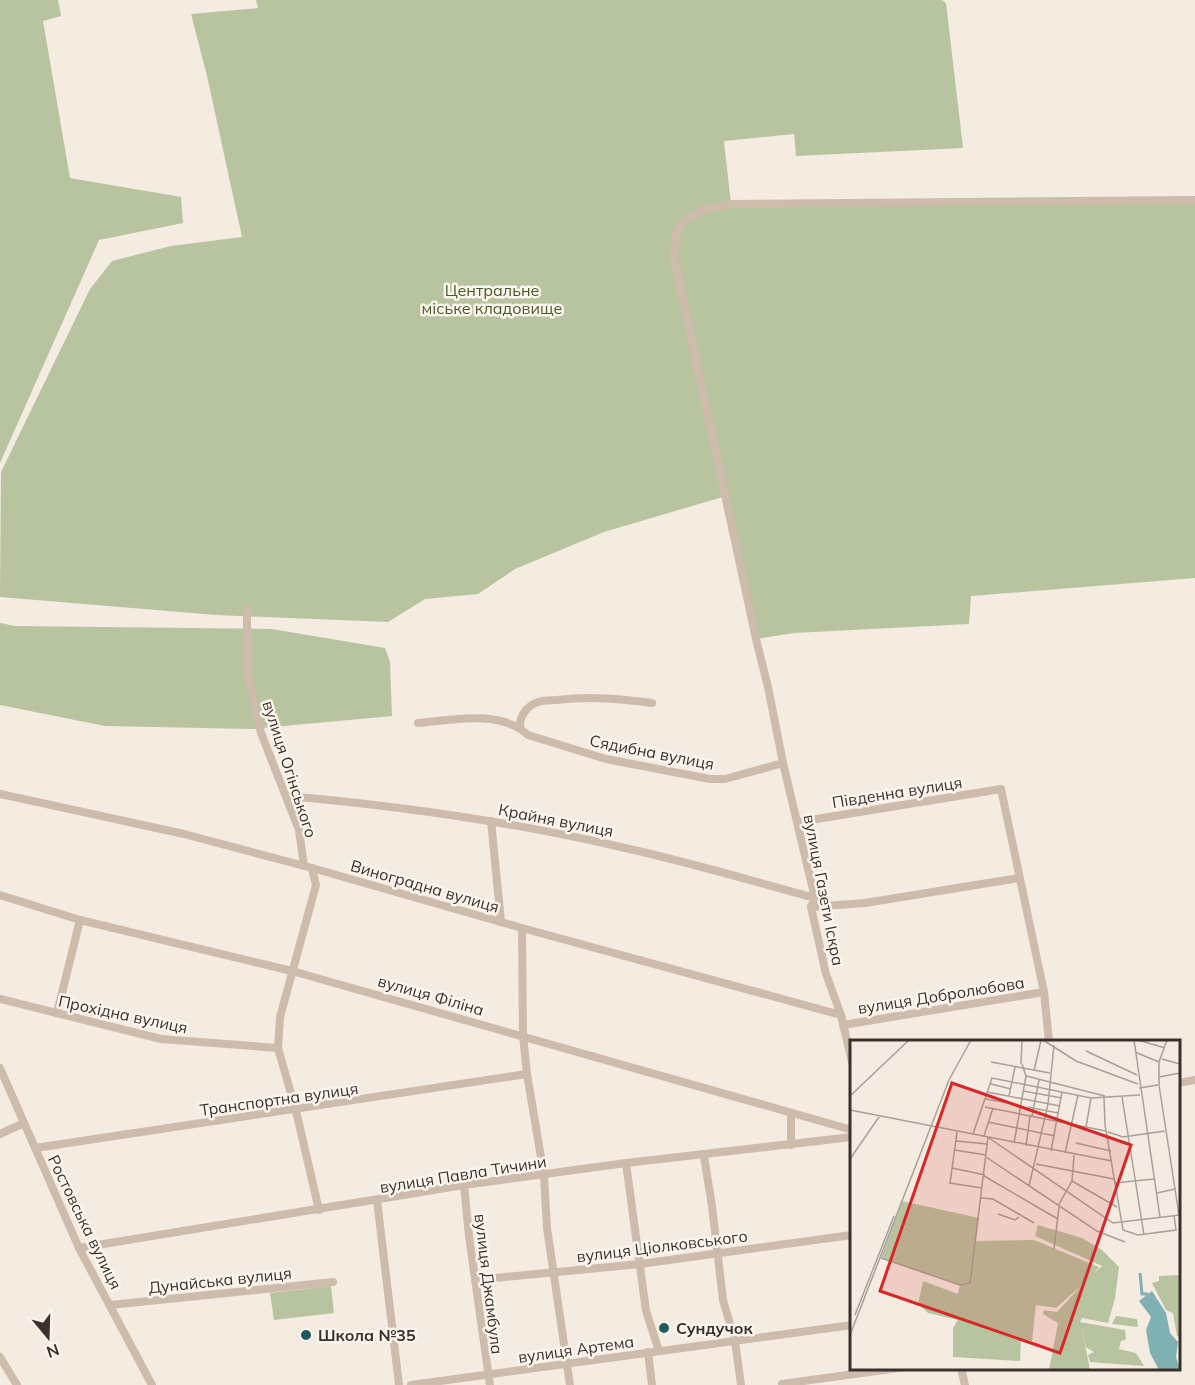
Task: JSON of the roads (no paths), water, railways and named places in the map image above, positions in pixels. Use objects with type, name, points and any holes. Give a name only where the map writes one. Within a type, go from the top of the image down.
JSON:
[{"type":"street","name":"вулиця Газети Іскра","points":[[850,1054],[841,1015],[826,974],[812,907],[815,898],[783,762],[675,266],[673,246],[676,233],[681,224],[704,209],[731,204],[1195,200]]},
{"type":"street","name":"вулиця Огінського","points":[[247,609],[247,673],[261,733],[300,830],[308,867],[316,885],[280,1017],[278,1048],[296,1111],[319,1210]]},
{"type":"street","points":[[520,727],[519,720],[524,712],[537,702],[573,698],[611,698],[652,703]]},
{"type":"street","name":"Сядибна вулиця","points":[[418,723],[466,719],[496,720],[520,727],[528,735],[606,759],[710,779],[725,779],[783,762]]},
{"type":"street","name":"Південна вулиця","points":[[798,822],[1000,789],[1019,878]]},
{"type":"street","name":"Виноградна вулиця","points":[[0,794],[183,834],[841,1015]]},
{"type":"street","name":"Крайня вулиця","points":[[287,796],[354,802],[491,821],[625,848],[815,898]]},
{"type":"street","points":[[491,821],[501,922]]},
{"type":"street","points":[[812,907],[865,903],[1019,878],[1044,992],[1049,1040]]},
{"type":"street","name":"вулиця Філіна","points":[[0,895],[80,920],[292,971],[850,1129]]},
{"type":"street","points":[[57,1013],[80,920]]},
{"type":"street","points":[[522,928],[523,1036],[544,1174],[547,1228],[570,1385]]},
{"type":"street","name":"вулиця Добролюбова","points":[[843,1025],[1044,992]]},
{"type":"street","name":"Прохідна вулиця","points":[[0,999],[161,1039],[278,1048]]},
{"type":"street","name":"Ростовська вулиця","points":[[0,1068],[79,1248],[152,1385]]},
{"type":"street","name":"Транспортна вулиця","points":[[35,1148],[296,1111],[527,1074]]},
{"type":"street","points":[[1180,1083],[1195,1080]]},
{"type":"street","points":[[790,1113],[791,1145]]},
{"type":"street","points":[[0,1134],[24,1124]]},
{"type":"street","name":"вулиця Павла Тичини","points":[[79,1248],[464,1185],[626,1163],[704,1156],[850,1137]]},
{"type":"street","points":[[704,1156],[723,1300],[735,1341],[741,1385]]},
{"type":"street","points":[[626,1163],[646,1311],[659,1351]]},
{"type":"street","name":"вулиця Джамбула","points":[[464,1185],[490,1385]]},
{"type":"street","points":[[377,1200],[399,1385]]},
{"type":"street","name":"вулиця Ціолковського","points":[[476,1280],[640,1264],[850,1235]]},
{"type":"street","name":"Дунайська вулиця","points":[[110,1305],[333,1282]]},
{"type":"street","name":"вулиця Артема","points":[[411,1385],[850,1325]]},
{"type":"street","points":[[648,1352],[652,1385]]},
{"type":"street","points":[[0,1357],[17,1385]]},
{"type":"street","points":[[782,1384],[884,1370]]},
{"type":"street","points":[[961,1370],[965,1385]]},
{"type":"place","name":"Сундучок","points":[[664,1328]]},
{"type":"place","name":"Школа №35","points":[[306,1335]]},
{"type":"park label","name":"Центральне міське кладовище","points":[[492,299]]}]
